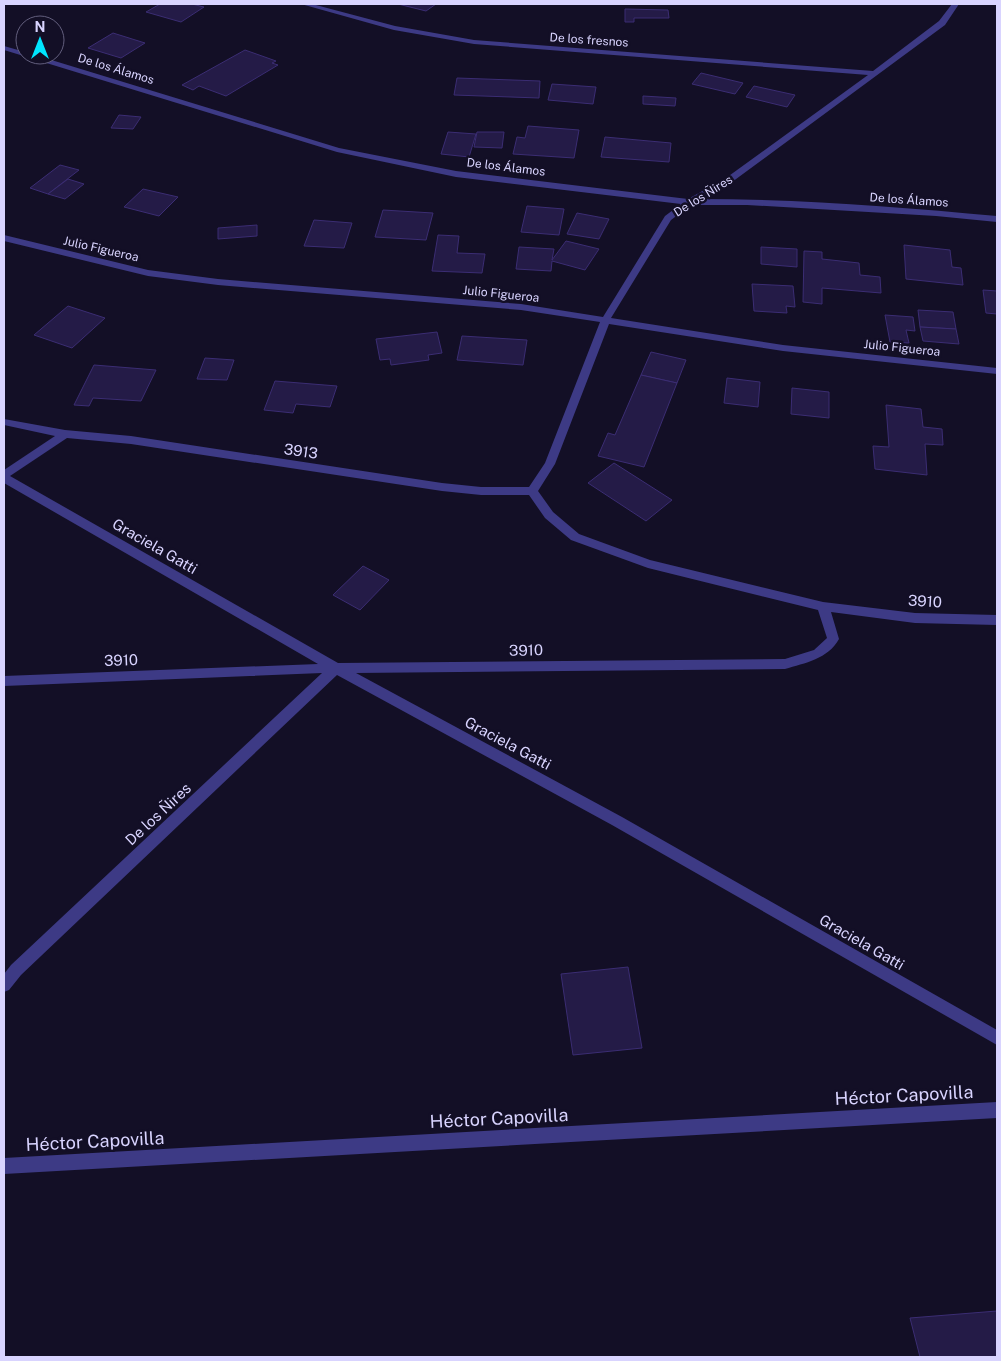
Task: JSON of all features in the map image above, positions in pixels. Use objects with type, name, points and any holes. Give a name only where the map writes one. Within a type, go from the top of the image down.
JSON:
[{"type":"street","name":"De los fresnos","points":[[304,4],[394,28],[474,42],[875,73]]},
{"type":"street","name":"De los Ñires","points":[[532,491],[550,464],[605,321],[668,218],[689,202],[729,180],[875,73],[942,23],[955,4]]},
{"type":"street","name":"De los Álamos","points":[[59,65],[337,150],[456,174],[689,202],[757,203],[936,213],[997,219]]},
{"type":"street","name":"Julio Figueroa","points":[[4,238],[148,273],[218,282],[522,307],[783,348],[997,371]]},
{"type":"street","points":[[4,422],[66,434]]},
{"type":"street","name":"3913","points":[[66,434],[131,440],[442,487],[481,491],[532,491]]},
{"type":"street","points":[[4,477],[66,434]]},
{"type":"street","name":"Graciela Gatti","points":[[4,477],[336,668],[618,821],[997,1038]]},
{"type":"street","points":[[532,491],[549,516],[575,537],[648,564],[823,607]]},
{"type":"street","name":"3910","points":[[4,681],[336,668],[785,664],[818,654],[834,639],[823,607],[915,618],[997,620]]},
{"type":"street","name":"De los Ñires","points":[[4,985],[16,970],[336,668]]},
{"type":"street","name":"Héctor Capovilla","points":[[4,1166],[997,1110]]},
{"type":"building","points":[[160,4],[192,4],[204,7],[181,22],[146,12]]},
{"type":"building","points":[[398,4],[436,4],[426,11]]},
{"type":"building","points":[[625,9],[668,10],[669,18],[634,18],[634,22],[625,22]]},
{"type":"building","points":[[113,33],[145,43],[121,58],[88,48]]},
{"type":"building","points":[[245,50],[276,61],[272,63],[278,65],[226,96],[199,86],[193,90],[182,85]]},
{"type":"building","points":[[701,73],[743,83],[735,94],[692,84]]},
{"type":"building","points":[[457,78],[540,81],[539,98],[454,95]]},
{"type":"building","points":[[552,84],[596,87],[593,104],[548,100]]},
{"type":"building","points":[[754,86],[795,95],[787,107],[746,97]]},
{"type":"building","points":[[643,96],[676,98],[675,106],[643,104]]},
{"type":"building","points":[[119,115],[141,117],[133,129],[111,128]]},
{"type":"building","points":[[528,126],[579,130],[574,158],[513,154],[517,137],[525,138]]},
{"type":"building","points":[[448,132],[476,134],[469,157],[441,154]]},
{"type":"building","points":[[477,132],[504,132],[502,148],[474,147]]},
{"type":"building","points":[[605,137],[671,143],[669,162],[601,157]]},
{"type":"building","points":[[60,165],[79,170],[48,194],[30,188]]},
{"type":"building","points":[[68,179],[84,184],[65,199],[48,194]]},
{"type":"building","points":[[143,189],[178,197],[159,216],[124,207]]},
{"type":"building","points":[[527,206],[564,209],[559,235],[521,232]]},
{"type":"building","points":[[383,210],[433,213],[426,240],[375,237]]},
{"type":"building","points":[[577,213],[609,219],[599,239],[567,234]]},
{"type":"building","points":[[314,220],[352,223],[344,248],[304,246]]},
{"type":"building","points":[[257,225],[257,236],[218,239],[218,228]]},
{"type":"building","points":[[438,235],[459,236],[457,253],[485,254],[482,273],[432,271]]},
{"type":"building","points":[[566,241],[599,249],[585,270],[552,261],[551,271],[516,269],[519,247],[554,249],[552,260]]},
{"type":"building","points":[[904,245],[950,250],[952,267],[961,268],[963,285],[906,279]]},
{"type":"building","points":[[761,247],[797,249],[797,267],[761,264]]},
{"type":"building","points":[[804,251],[822,252],[822,259],[859,263],[860,275],[880,277],[881,293],[822,288],[822,304],[803,302]]},
{"type":"building","points":[[752,284],[793,286],[795,307],[786,306],[787,313],[754,311]]},
{"type":"building","points":[[983,290],[997,291],[997,314],[986,313]]},
{"type":"building","points":[[68,306],[105,318],[72,348],[34,335]]},
{"type":"building","points":[[918,310],[953,312],[956,329],[920,327]]},
{"type":"building","points":[[885,315],[913,317],[915,331],[906,330],[909,343],[890,342]]},
{"type":"building","points":[[920,327],[956,329],[959,344],[923,341]]},
{"type":"building","points":[[437,332],[442,353],[428,355],[429,360],[391,365],[390,359],[380,360],[376,339]]},
{"type":"building","points":[[462,336],[527,340],[523,365],[457,360]]},
{"type":"building","points":[[651,352],[686,360],[677,383],[641,375]]},
{"type":"building","points":[[205,358],[234,360],[227,380],[197,379]]},
{"type":"building","points":[[94,365],[156,370],[141,401],[93,398],[89,406],[74,405]]},
{"type":"building","points":[[641,375],[677,383],[644,467],[598,456],[608,433],[615,435]]},
{"type":"building","points":[[727,378],[760,382],[758,407],[724,403]]},
{"type":"building","points":[[275,381],[337,386],[330,407],[296,404],[293,413],[264,410]]},
{"type":"building","points":[[792,388],[829,392],[829,418],[791,414]]},
{"type":"building","points":[[886,405],[921,409],[923,427],[942,429],[943,445],[925,444],[927,475],[875,469],[873,446],[889,447]]},
{"type":"building","points":[[614,463],[672,500],[646,521],[588,483]]},
{"type":"building","points":[[363,566],[389,580],[360,610],[333,595]]},
{"type":"building","points":[[628,967],[642,1048],[573,1055],[561,974]]},
{"type":"building","points":[[997,1311],[997,1357],[920,1357],[910,1318]]}]
